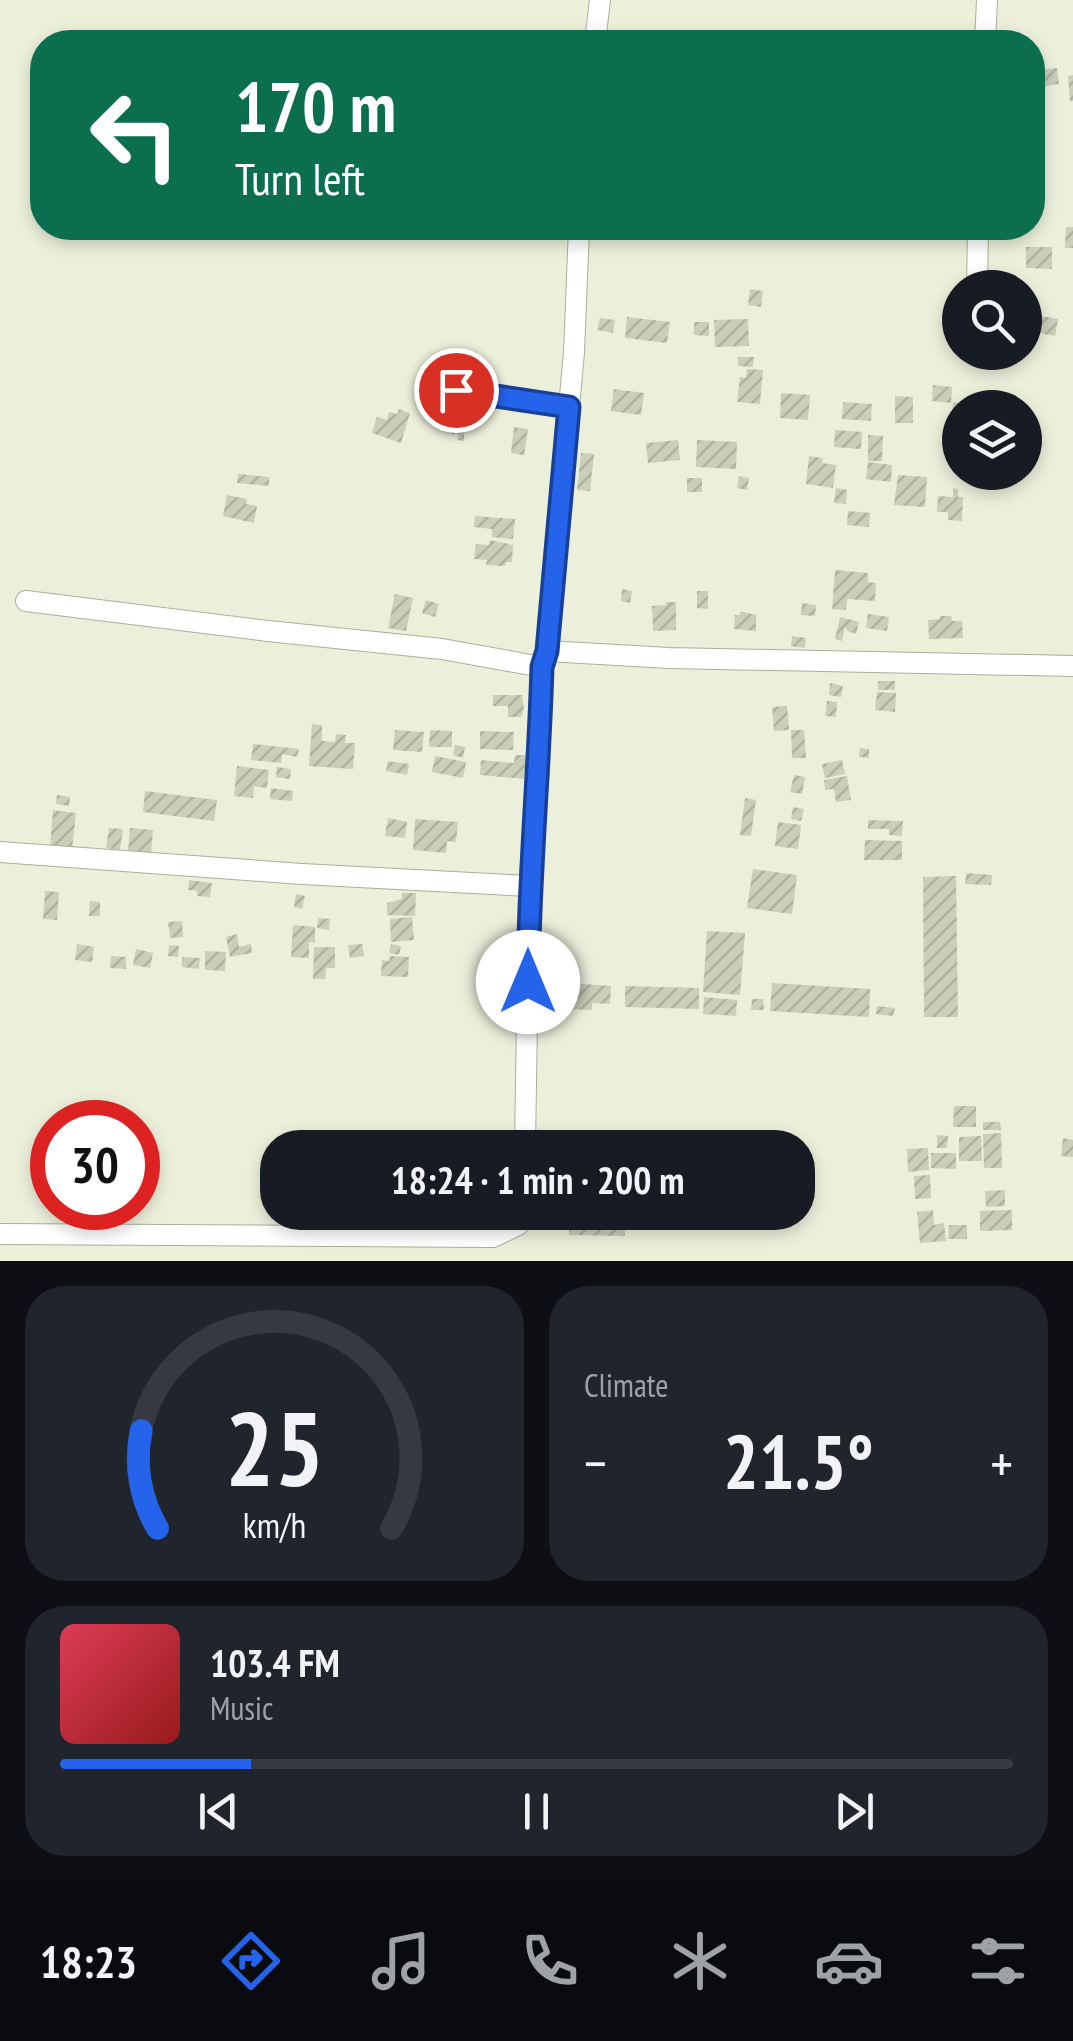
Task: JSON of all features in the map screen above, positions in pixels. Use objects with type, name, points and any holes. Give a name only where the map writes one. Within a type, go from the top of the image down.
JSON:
[{"type":"street","points":[[597,30],[600,0]]},
{"type":"street","points":[[986,30],[987,0]]},
{"type":"street","points":[[524,1130],[529,886],[540,771],[544,659],[569,407],[578,240]]},
{"type":"street","points":[[977,270],[978,240]]},
{"type":"street","points":[[456,390],[569,407]]},
{"type":"street","points":[[26,601],[268,632],[544,659],[1073,666]]},
{"type":"street","points":[[0,852],[529,886]]},
{"type":"street","points":[[0,1234],[492,1237],[507,1230]]},
{"type":"building","points":[[1057,68],[1059,84],[1045,86],[1045,69]]},
{"type":"building","points":[[1073,75],[1073,101],[1070,101],[1068,76]]},
{"type":"building","points":[[1066,227],[1073,227],[1073,248],[1065,248]]},
{"type":"building","points":[[1026,247],[1052,247],[1052,269],[1026,268]]},
{"type":"building","points":[[750,289],[763,291],[761,307],[748,305]]},
{"type":"building","points":[[1042,316],[1058,319],[1055,336],[1042,334]]},
{"type":"building","points":[[627,317],[670,322],[667,343],[625,338]]},
{"type":"building","points":[[600,318],[615,320],[613,333],[597,330]]},
{"type":"building","points":[[748,319],[749,346],[715,347],[714,320]]},
{"type":"building","points":[[694,322],[709,322],[709,336],[694,335]]},
{"type":"building","points":[[738,357],[754,357],[753,367],[738,366]]},
{"type":"building","points":[[747,369],[763,370],[760,404],[737,402],[740,377],[746,378]]},
{"type":"building","points":[[933,385],[952,387],[942,390],[942,402],[932,401]]},
{"type":"building","points":[[614,389],[644,393],[641,415],[611,411]]},
{"type":"building","points":[[781,393],[810,395],[808,420],[780,418]]},
{"type":"building","points":[[895,396],[913,397],[913,423],[895,423]]},
{"type":"building","points":[[843,402],[872,404],[871,421],[842,419]]},
{"type":"building","points":[[399,409],[410,413],[401,443],[372,433],[377,417],[387,420],[389,412],[397,414]]},
{"type":"building","points":[[453,425],[464,426],[464,441],[457,440],[458,434],[452,434]]},
{"type":"building","points":[[514,427],[528,429],[524,455],[511,453]]},
{"type":"building","points":[[835,430],[862,432],[861,449],[834,447]]},
{"type":"building","points":[[868,435],[883,436],[882,461],[868,461]]},
{"type":"building","points":[[678,440],[680,460],[648,463],[646,443]]},
{"type":"building","points":[[697,440],[737,442],[736,469],[696,467]]},
{"type":"building","points":[[581,453],[594,454],[590,491],[577,490]]},
{"type":"building","points":[[809,456],[836,465],[833,488],[806,484]]},
{"type":"building","points":[[868,462],[892,465],[891,482],[866,479]]},
{"type":"building","points":[[238,474],[269,477],[269,486],[237,483]]},
{"type":"building","points":[[898,475],[927,477],[925,507],[894,505]]},
{"type":"building","points":[[739,476],[749,478],[747,490],[737,488]]},
{"type":"building","points":[[687,478],[702,478],[702,492],[687,492]]},
{"type":"building","points":[[836,488],[847,490],[846,504],[834,503]]},
{"type":"building","points":[[953,490],[958,490],[958,497],[963,497],[962,521],[948,520],[948,512],[937,512],[938,496],[953,497]]},
{"type":"building","points":[[227,495],[247,499],[246,504],[257,506],[254,523],[223,516]]},
{"type":"building","points":[[848,511],[870,513],[869,527],[847,525]]},
{"type":"building","points":[[475,516],[515,519],[513,539],[492,537],[492,529],[474,527]]},
{"type":"building","points":[[490,540],[513,545],[512,562],[505,566],[486,565],[487,560],[474,559],[476,544],[489,545]]},
{"type":"building","points":[[835,570],[868,573],[868,582],[876,583],[875,601],[847,599],[846,610],[832,609]]},
{"type":"building","points":[[622,589],[632,591],[630,603],[621,601]]},
{"type":"building","points":[[697,591],[708,591],[708,609],[697,608]]},
{"type":"building","points":[[395,594],[413,598],[406,631],[388,628]]},
{"type":"building","points":[[426,600],[439,604],[435,617],[422,613]]},
{"type":"building","points":[[676,602],[676,630],[653,631],[652,606]]},
{"type":"building","points":[[802,603],[816,605],[815,616],[801,615]]},
{"type":"building","points":[[740,611],[756,615],[756,631],[734,629],[735,615],[740,615]]},
{"type":"building","points":[[868,614],[889,617],[887,631],[866,628]]},
{"type":"building","points":[[940,616],[962,621],[963,638],[929,639],[928,620]]},
{"type":"building","points":[[840,617],[859,622],[856,634],[845,626],[842,641],[835,639]]},
{"type":"building","points":[[792,636],[806,638],[805,648],[791,646]]},
{"type":"building","points":[[878,681],[895,681],[895,690],[878,690]]},
{"type":"building","points":[[830,683],[843,686],[841,697],[829,695]]},
{"type":"building","points":[[877,692],[896,693],[895,712],[875,710]]},
{"type":"building","points":[[493,695],[522,695],[521,717],[508,717],[508,706],[493,706]]},
{"type":"building","points":[[827,701],[837,702],[836,717],[825,716]]},
{"type":"building","points":[[787,706],[789,730],[774,731],[772,707]]},
{"type":"building","points":[[312,724],[322,725],[322,741],[335,742],[336,734],[346,735],[345,743],[355,743],[353,769],[309,766]]},
{"type":"building","points":[[395,730],[424,732],[422,752],[393,750]]},
{"type":"building","points":[[430,730],[452,731],[452,747],[429,747]]},
{"type":"building","points":[[791,730],[804,730],[806,758],[792,758]]},
{"type":"building","points":[[480,731],[514,732],[513,750],[480,749]]},
{"type":"building","points":[[253,744],[299,749],[297,757],[282,754],[281,763],[251,760]]},
{"type":"building","points":[[455,745],[465,747],[463,758],[453,755]]},
{"type":"building","points":[[860,748],[869,749],[869,758],[859,757]]},
{"type":"building","points":[[515,755],[527,755],[524,779],[480,775],[481,760],[514,763]]},
{"type":"building","points":[[435,756],[466,762],[463,778],[432,772]]},
{"type":"building","points":[[842,760],[845,774],[825,778],[822,764]]},
{"type":"building","points":[[388,761],[409,764],[407,775],[386,771]]},
{"type":"building","points":[[237,766],[269,770],[267,788],[254,786],[253,798],[234,796]]},
{"type":"building","points":[[277,767],[291,769],[290,779],[276,777]]},
{"type":"building","points":[[794,775],[805,777],[802,794],[790,792]]},
{"type":"building","points":[[847,776],[851,800],[836,802],[834,789],[825,790],[824,780]]},
{"type":"building","points":[[271,788],[293,791],[292,801],[270,799]]},
{"type":"building","points":[[145,791],[217,800],[214,821],[143,812]]},
{"type":"building","points":[[57,795],[70,797],[69,806],[56,804]]},
{"type":"building","points":[[745,798],[756,800],[751,836],[740,835]]},
{"type":"building","points":[[793,807],[804,809],[801,821],[791,819]]},
{"type":"building","points":[[53,810],[76,813],[72,851],[50,848]]},
{"type":"building","points":[[388,818],[407,822],[405,838],[385,836]]},
{"type":"building","points":[[415,819],[458,822],[456,842],[447,841],[446,853],[413,850]]},
{"type":"building","points":[[868,820],[903,821],[902,836],[889,835],[889,829],[868,829]]},
{"type":"building","points":[[778,822],[801,825],[798,849],[775,846]]},
{"type":"building","points":[[109,828],[123,829],[120,850],[106,848]]},
{"type":"building","points":[[130,828],[153,830],[151,854],[128,852]]},
{"type":"building","points":[[865,840],[902,841],[902,860],[864,860]]},
{"type":"building","points":[[753,869],[797,875],[792,914],[747,908]]},
{"type":"building","points":[[966,873],[992,875],[991,885],[965,884]]},
{"type":"building","points":[[956,876],[958,1017],[924,1017],[923,877]]},
{"type":"building","points":[[189,880],[212,883],[210,897],[188,890]]},
{"type":"building","points":[[45,891],[59,892],[57,920],[43,919]]},
{"type":"building","points":[[402,893],[416,893],[415,916],[387,915],[387,903],[402,899]]},
{"type":"building","points":[[296,894],[305,896],[302,909],[294,907]]},
{"type":"building","points":[[90,901],[100,902],[100,916],[89,916]]},
{"type":"building","points":[[412,917],[414,940],[391,942],[390,919]]},
{"type":"building","points":[[318,918],[330,919],[329,930],[317,928]]},
{"type":"building","points":[[182,921],[183,937],[170,938],[168,922]]},
{"type":"building","points":[[293,925],[315,927],[315,943],[309,942],[309,958],[291,957]]},
{"type":"building","points":[[707,931],[745,933],[740,995],[703,992]]},
{"type":"building","points":[[237,934],[239,947],[251,944],[252,953],[230,957],[226,937]]},
{"type":"building","points":[[77,944],[94,947],[92,962],[75,960]]},
{"type":"building","points":[[362,944],[364,956],[350,958],[348,945]]},
{"type":"building","points":[[391,944],[401,946],[399,955],[389,953]]},
{"type":"building","points":[[169,945],[179,946],[178,957],[168,956]]},
{"type":"building","points":[[314,947],[335,947],[335,968],[326,968],[325,979],[313,979]]},
{"type":"building","points":[[136,949],[153,953],[150,968],[133,965]]},
{"type":"building","points":[[205,951],[226,952],[225,971],[205,970]]},
{"type":"building","points":[[547,953],[566,956],[563,972],[544,968]]},
{"type":"building","points":[[111,956],[126,957],[126,969],[110,968]]},
{"type":"building","points":[[390,956],[409,957],[408,977],[381,976],[382,960],[389,961]]},
{"type":"building","points":[[182,957],[200,958],[199,969],[182,967]]},
{"type":"building","points":[[555,982],[611,986],[610,1004],[592,1003],[592,1010],[570,1009],[571,1002],[553,1000]]},
{"type":"building","points":[[772,983],[870,989],[869,1017],[770,1011]]},
{"type":"building","points":[[625,986],[699,988],[699,1009],[625,1007]]},
{"type":"building","points":[[704,997],[737,1000],[736,1016],[703,1014]]},
{"type":"building","points":[[752,999],[763,999],[764,1010],[751,1010]]},
{"type":"building","points":[[877,1006],[895,1008],[893,1016],[876,1014]]},
{"type":"building","points":[[954,1106],[976,1106],[976,1127],[953,1127]]},
{"type":"building","points":[[983,1122],[1000,1122],[1001,1130],[983,1130]]},
{"type":"building","points":[[1001,1133],[1002,1168],[984,1168],[983,1134]]},
{"type":"building","points":[[937,1135],[948,1136],[947,1148],[937,1148]]},
{"type":"building","points":[[981,1136],[982,1161],[959,1161],[959,1137]]},
{"type":"building","points":[[1063,1138],[1073,1140],[1073,1157],[1061,1156]]},
{"type":"building","points":[[928,1148],[929,1170],[908,1172],[907,1149]]},
{"type":"building","points":[[931,1153],[956,1153],[956,1169],[931,1168]]},
{"type":"building","points":[[930,1175],[931,1198],[915,1199],[914,1176]]},
{"type":"building","points":[[1005,1190],[1005,1206],[986,1207],[985,1191]]},
{"type":"building","points":[[933,1210],[934,1225],[944,1223],[946,1241],[920,1243],[917,1212]]},
{"type":"building","points":[[1012,1210],[1012,1230],[980,1231],[980,1211]]},
{"type":"building","points":[[949,1225],[967,1225],[967,1239],[948,1239]]},
{"type":"building","points":[[569,1230],[625,1230],[625,1236],[569,1235]]},
{"type":"route","points":[[456,390],[569,407],[547,651],[542,667],[540,771],[529,886],[528,982]]}]
